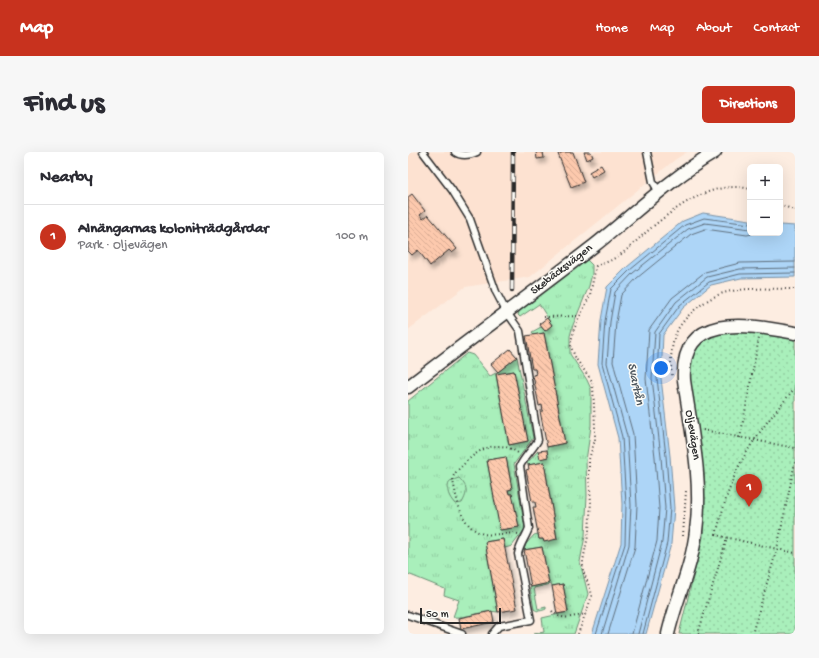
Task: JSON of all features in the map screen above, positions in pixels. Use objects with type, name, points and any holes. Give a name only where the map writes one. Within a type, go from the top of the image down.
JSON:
[{"type":"street","name":"Skebäcksvägen","points":[[408,387],[506,311],[586,252],[701,160],[715,152]]},
{"type":"street","name":"Oljevägen","points":[[668,634],[674,611],[685,581],[696,532],[699,485],[683,367],[689,346],[698,337],[708,331],[734,325],[753,326],[795,333]]},
{"type":"lane","points":[[423,152],[452,190],[470,219],[496,292],[506,311],[520,331],[538,440],[535,446],[524,457],[520,466],[529,528],[527,535],[520,545],[518,554],[530,620],[499,626],[492,634]]},
{"type":"lane","points":[[455,152],[457,154],[468,155],[477,152]]},
{"type":"lane","points":[[647,152],[653,182],[660,192]]},
{"type":"lane","points":[[408,615],[462,634]]},
{"type":"path","points":[[578,634],[592,596],[583,571],[583,561],[589,531],[591,502],[588,476],[589,459],[595,440],[595,427],[592,381],[576,359],[571,347],[572,336],[590,295],[596,266],[614,259],[662,219],[684,204],[711,191],[728,187],[747,188]]},
{"type":"path","points":[[783,206],[791,210],[795,210]]},
{"type":"path","points":[[672,377],[672,349],[677,331],[685,320],[705,301],[715,295],[728,292],[769,288],[795,289]]},
{"type":"path","points":[[544,317],[580,316]]},
{"type":"path","points":[[740,438],[759,337],[753,336]]},
{"type":"path","points":[[795,388],[766,421],[738,468],[716,535],[795,552]]},
{"type":"path","points":[[692,428],[795,448]]},
{"type":"path","points":[[524,457],[514,450],[504,447],[494,446],[485,448],[470,457],[455,473],[453,479],[458,506],[464,519],[473,528],[483,534],[514,533],[527,535]]},
{"type":"path","points":[[752,634],[777,549],[795,462]]},
{"type":"path","points":[[682,540],[686,486]]},
{"type":"path","points":[[698,634],[727,538]]},
{"type":"path","points":[[552,611],[560,618],[586,614]]},
{"type":"shaded area","points":[[408,152],[687,152],[676,159],[530,277],[465,287],[408,330]]},
{"type":"green space","points":[[587,260],[592,265],[592,274],[589,286],[573,325],[570,336],[570,354],[587,380],[591,389],[591,426],[586,461],[587,495],[585,536],[580,562],[588,594],[574,634],[534,634],[544,632],[542,618],[568,612],[563,584],[552,586],[551,584],[534,588],[538,609],[546,607],[546,609],[537,611],[534,609],[530,587],[549,583],[542,547],[524,550],[526,544],[534,535],[538,534],[539,539],[543,539],[544,541],[557,539],[544,462],[528,465],[527,463],[538,451],[540,458],[548,457],[547,447],[565,443],[544,333],[534,335],[532,332],[541,327],[545,331],[552,325],[539,304],[520,317],[518,315],[520,309],[580,261]]},
{"type":"green space","points":[[741,330],[795,339],[795,634],[679,634],[703,537],[704,476],[696,417],[688,375],[693,351],[702,340],[715,334]]},
{"type":"green space","points":[[467,353],[473,355],[490,376],[498,372],[517,357],[533,438],[514,464],[525,529],[512,546],[505,548],[503,539],[485,542],[498,612],[492,611],[464,617],[453,617],[459,600],[444,595],[445,589],[408,574],[408,401]],"holes":[[[514,371],[528,441],[509,445],[496,375]],[[506,457],[512,489],[508,490],[509,494],[512,494],[519,527],[501,530],[487,461]]]},
{"type":"green space","points":[[459,478],[464,484],[466,493],[462,503],[455,504],[449,496],[448,487],[450,481]]},
{"type":"water","name":"Svartån","points":[[703,213],[747,220],[747,236],[783,236],[783,225],[795,226],[795,277],[741,278],[711,285],[683,308],[663,335],[661,378],[674,508],[671,544],[646,634],[592,634],[621,543],[622,504],[618,438],[598,364],[601,320],[607,287],[627,267],[683,221]]},
{"type":"building","points":[[536,152],[543,152],[544,158],[537,159]]},
{"type":"building","points":[[573,152],[584,182],[571,187],[558,154]]},
{"type":"building","points":[[584,152],[591,152],[593,157],[587,160]]},
{"type":"building","points":[[601,165],[604,170],[592,177],[589,172]]},
{"type":"building","points":[[412,194],[425,211],[420,215],[423,219],[428,215],[457,249],[452,253],[449,250],[430,266],[418,250],[412,255],[408,251],[408,197]]},
{"type":"building","points":[[547,318],[552,325],[545,331],[539,324]]},
{"type":"building","points":[[544,333],[565,443],[547,447],[540,411],[543,411],[542,405],[539,406],[533,375],[536,374],[535,369],[532,369],[526,336]]},
{"type":"building","points":[[510,349],[517,357],[498,372],[491,364]]},
{"type":"building","points":[[514,371],[528,441],[509,445],[496,374]]},
{"type":"building","points":[[547,450],[548,457],[540,459],[538,451]]},
{"type":"building","points":[[506,457],[512,489],[508,490],[509,494],[512,494],[519,527],[500,530],[487,460]]},
{"type":"building","points":[[544,462],[557,539],[544,542],[543,539],[539,539],[533,507],[536,507],[535,502],[532,502],[526,470],[529,469],[528,465]]},
{"type":"building","points":[[503,539],[517,609],[498,612],[485,542]]},
{"type":"building","points":[[542,547],[549,583],[531,587],[524,550]]},
{"type":"building","points":[[563,584],[568,612],[557,614],[552,586]]},
{"type":"building","points":[[492,611],[494,622],[461,629],[459,618]]},
{"type":"railway","points":[[512,290],[513,152]]},
{"type":"place","name":"Alnängarnas koloniträdgårdar","points":[[749,507]]}]
